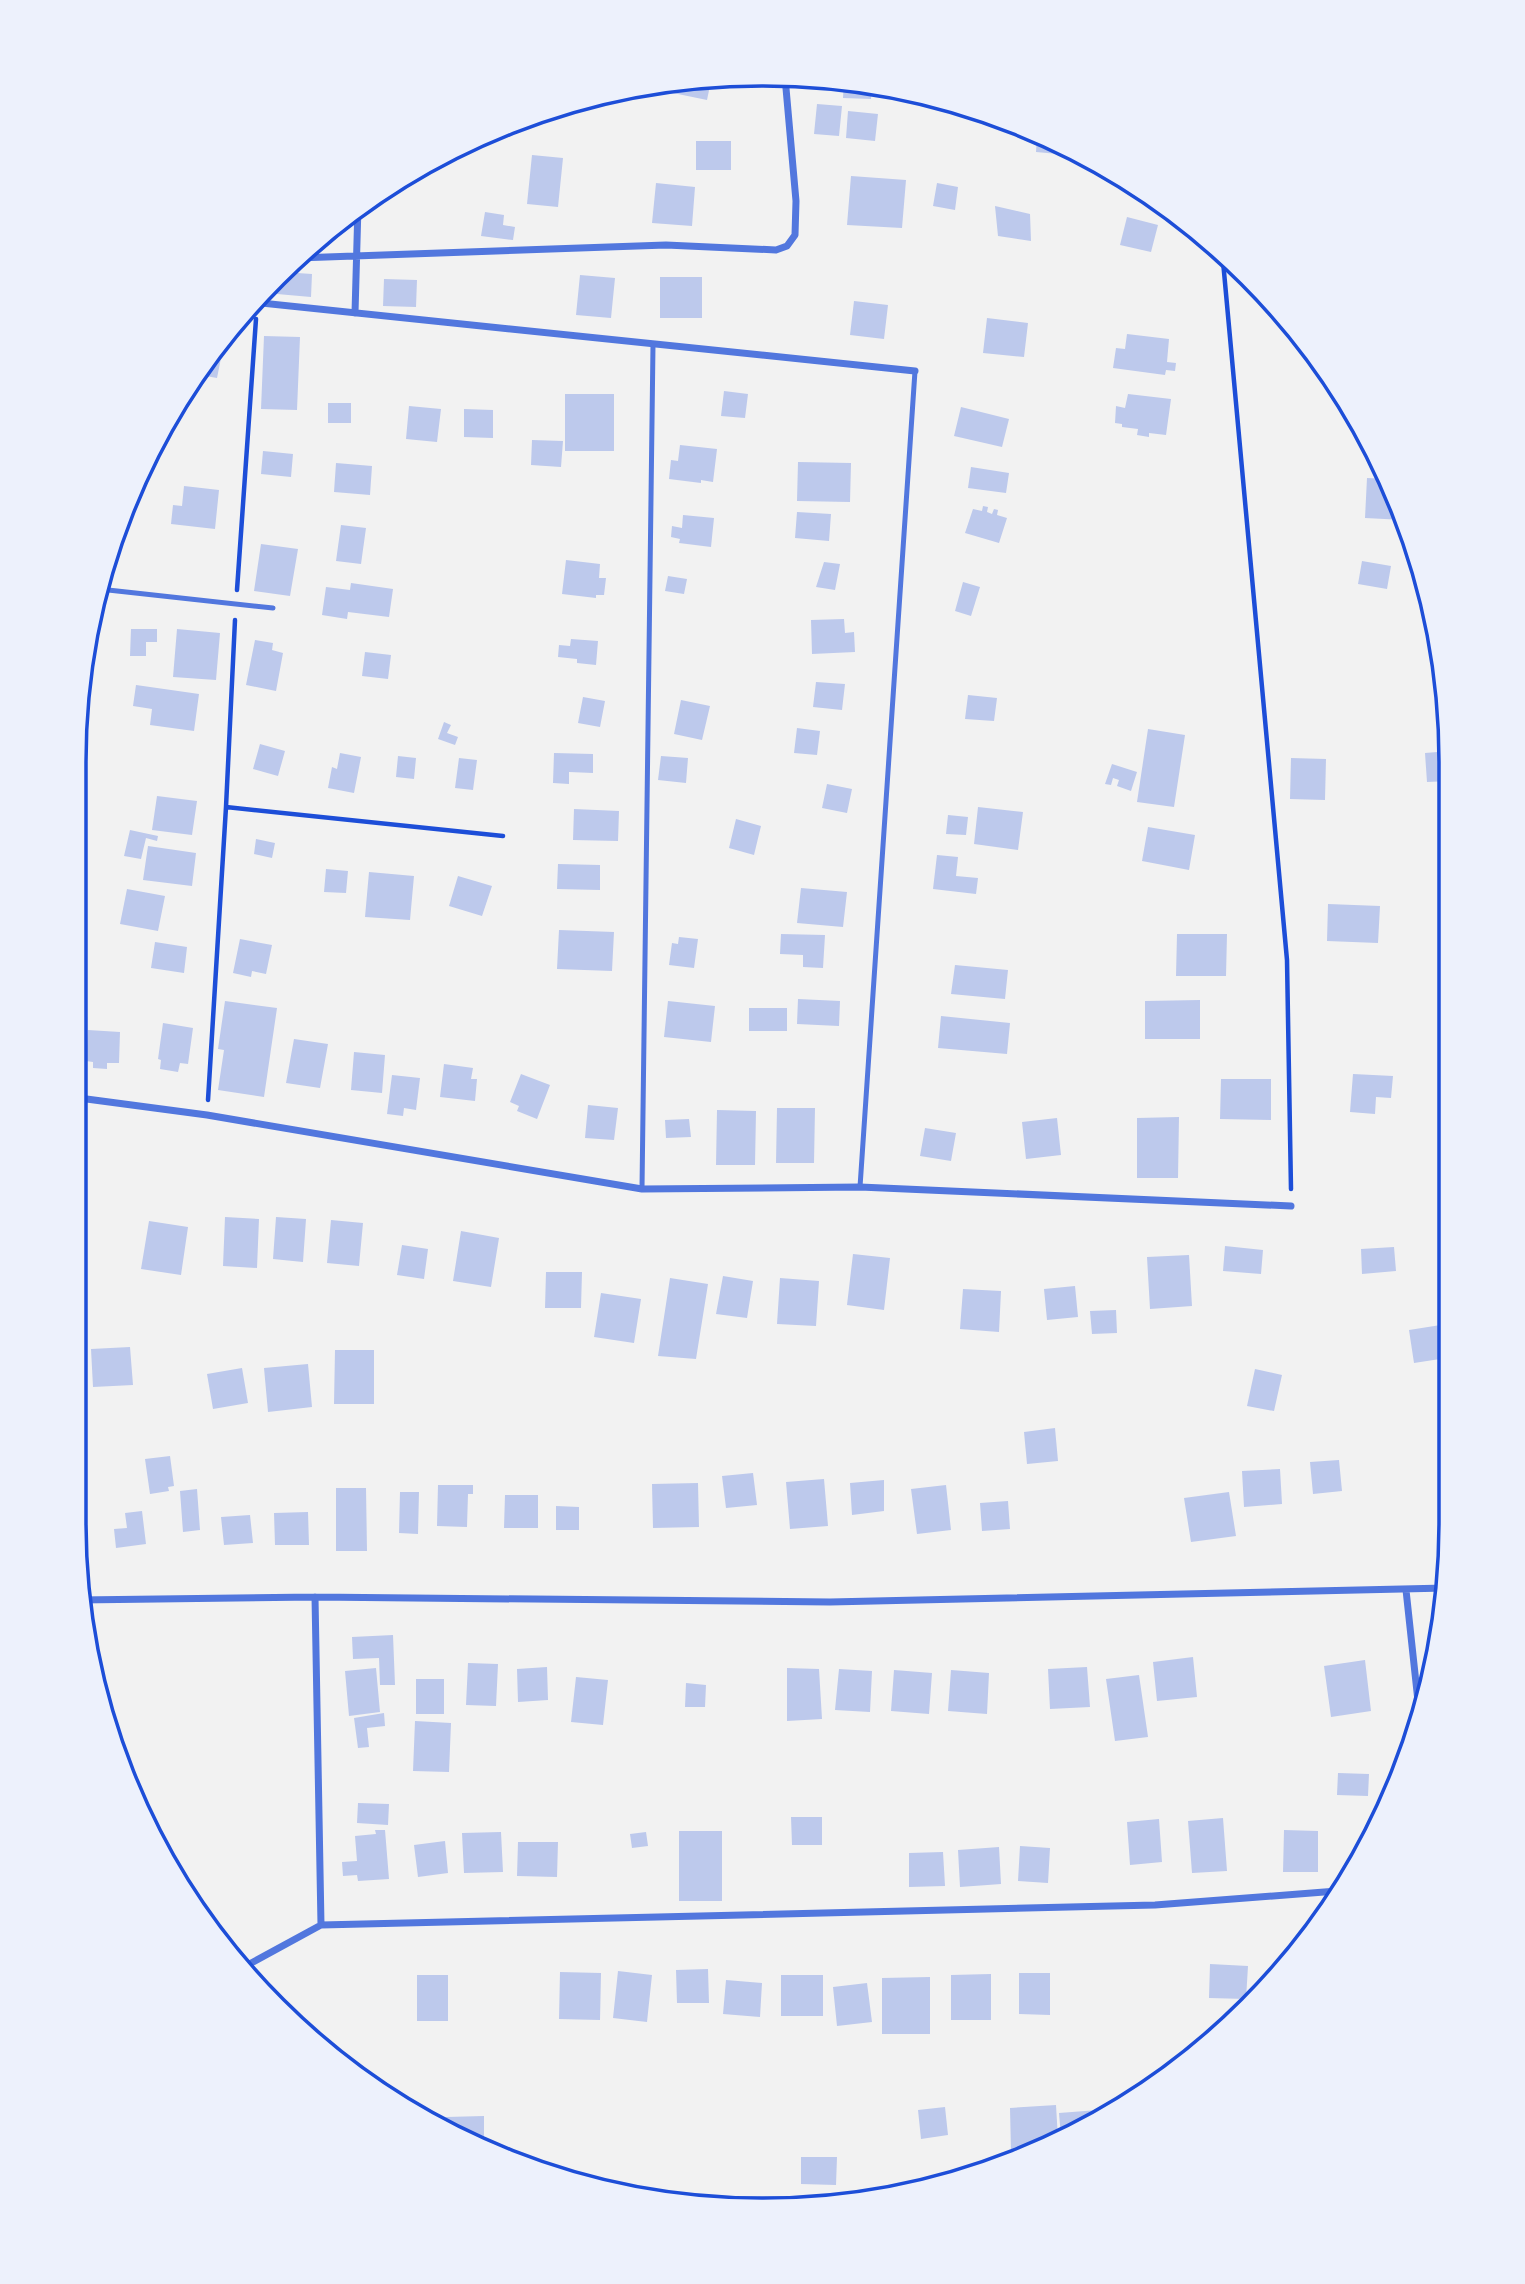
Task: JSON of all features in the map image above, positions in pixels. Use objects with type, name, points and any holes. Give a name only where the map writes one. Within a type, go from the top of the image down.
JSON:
[{"type":"street","points":[[312,258],[666,245],[776,250],[787,246],[794,235],[796,201],[786,87]]},
{"type":"street","points":[[355,313],[358,221]]},
{"type":"street","points":[[265,304],[915,371]]},
{"type":"street","points":[[86,1099],[207,1115],[642,1189],[860,1187],[1292,1206]]},
{"type":"street","points":[[91,1600],[315,1597],[830,1602],[1435,1589]]},
{"type":"street","points":[[1406,1590],[1417,1693]]},
{"type":"street","points":[[315,1597],[321,1925]]},
{"type":"street","points":[[250,1963],[321,1925],[1156,1905],[1328,1892]]},
{"type":"lane","points":[[642,1189],[653,345]]},
{"type":"lane","points":[[860,1187],[915,371]]},
{"type":"lane","points":[[108,590],[272,608]]},
{"type":"path","points":[[1224,268],[1287,960],[1292,1206]]},
{"type":"path","points":[[207,1115],[253,317]]},
{"type":"path","points":[[226,807],[503,836]]},
{"type":"building","points":[[710,88],[707,100],[674,92]]},
{"type":"building","points":[[843,91],[871,95],[871,99],[843,98]]},
{"type":"building","points":[[817,104],[842,106],[839,136],[814,134]]},
{"type":"building","points":[[848,111],[878,114],[875,141],[846,138]]},
{"type":"building","points":[[696,141],[731,141],[731,170],[696,170]]},
{"type":"building","points":[[1036,144],[1058,154],[1036,152]]},
{"type":"building","points":[[532,155],[563,158],[558,207],[527,204]]},
{"type":"building","points":[[851,176],[906,180],[902,228],[847,225]]},
{"type":"building","points":[[656,183],[695,187],[692,226],[652,223]]},
{"type":"building","points":[[937,183],[958,187],[955,210],[933,206]]},
{"type":"building","points":[[995,206],[1030,214],[1031,241],[998,236]]},
{"type":"building","points":[[485,212],[504,215],[503,225],[515,227],[513,240],[481,236]]},
{"type":"building","points":[[1127,217],[1158,225],[1151,252],[1120,245]]},
{"type":"building","points":[[296,273],[312,274],[311,297],[277,294]]},
{"type":"building","points":[[580,275],[615,278],[611,318],[576,315]]},
{"type":"building","points":[[660,277],[702,277],[702,318],[660,318]]},
{"type":"building","points":[[384,279],[417,280],[416,307],[383,306]]},
{"type":"building","points":[[854,301],[888,305],[884,339],[850,335]]},
{"type":"building","points":[[987,318],[1028,323],[1024,357],[983,353]]},
{"type":"building","points":[[1127,334],[1169,339],[1167,362],[1176,363],[1175,371],[1166,370],[1165,375],[1113,368],[1116,348],[1125,349]]},
{"type":"building","points":[[264,336],[300,337],[297,410],[261,409]]},
{"type":"building","points":[[221,358],[217,378],[208,376]]},
{"type":"building","points":[[724,391],[748,394],[745,418],[721,416]]},
{"type":"building","points":[[565,394],[614,394],[614,451],[565,451]]},
{"type":"building","points":[[1128,394],[1171,399],[1166,435],[1137,435],[1138,429],[1122,427],[1122,424],[1115,423],[1116,406],[1125,408]]},
{"type":"building","points":[[328,403],[351,403],[351,423],[328,423]]},
{"type":"building","points":[[409,406],[441,409],[437,442],[406,439]]},
{"type":"building","points":[[961,407],[1009,419],[1002,447],[954,436]]},
{"type":"building","points":[[464,409],[493,410],[493,438],[464,437]]},
{"type":"building","points":[[532,440],[563,441],[561,467],[531,465]]},
{"type":"building","points":[[680,445],[717,449],[713,482],[669,479],[671,460],[678,461]]},
{"type":"building","points":[[263,451],[293,454],[291,477],[261,474]]},
{"type":"building","points":[[798,462],[851,463],[850,502],[797,501]]},
{"type":"building","points":[[336,463],[372,466],[370,495],[334,492]]},
{"type":"building","points":[[971,467],[1009,473],[1006,493],[968,488]]},
{"type":"building","points":[[1367,478],[1376,478],[1394,519],[1365,518]]},
{"type":"building","points":[[184,486],[219,490],[215,529],[171,524],[173,505],[182,506]]},
{"type":"building","points":[[983,506],[988,507],[987,512],[992,514],[994,509],[998,510],[997,515],[1007,518],[999,543],[965,533],[973,509],[982,511]]},
{"type":"building","points":[[797,512],[831,514],[829,541],[795,538]]},
{"type":"building","points":[[683,515],[714,518],[711,547],[679,543],[680,539],[671,537],[672,526],[682,528]]},
{"type":"building","points":[[341,525],[366,528],[361,564],[336,561]]},
{"type":"building","points":[[261,544],[298,549],[290,596],[254,591]]},
{"type":"building","points":[[566,560],[600,564],[599,578],[606,578],[604,595],[596,595],[596,598],[562,594]]},
{"type":"building","points":[[1362,561],[1391,566],[1387,589],[1358,584]]},
{"type":"building","points":[[824,562],[840,564],[835,590],[816,587]]},
{"type":"building","points":[[668,576],[687,579],[684,594],[665,591]]},
{"type":"building","points":[[963,582],[980,587],[971,616],[955,611]]},
{"type":"building","points":[[351,583],[393,589],[389,617],[348,612],[347,619],[322,615],[326,587],[350,590]]},
{"type":"building","points":[[844,619],[845,633],[854,632],[855,652],[812,654],[811,620]]},
{"type":"building","points":[[131,629],[157,629],[157,642],[146,642],[146,656],[130,656]]},
{"type":"building","points":[[177,629],[220,633],[216,680],[173,677]]},
{"type":"building","points":[[571,639],[598,641],[596,665],[558,657],[559,645],[570,646]]},
{"type":"building","points":[[255,640],[273,643],[272,650],[283,653],[276,691],[246,685]]},
{"type":"building","points":[[365,652],[391,655],[388,679],[362,676]]},
{"type":"building","points":[[816,682],[845,684],[842,710],[813,707]]},
{"type":"building","points":[[136,685],[199,694],[194,731],[150,725],[152,709],[133,706]]},
{"type":"building","points":[[968,695],[997,698],[994,721],[965,719]]},
{"type":"building","points":[[583,697],[605,701],[600,727],[578,723]]},
{"type":"building","points":[[681,700],[710,706],[702,740],[674,734]]},
{"type":"building","points":[[444,722],[451,725],[447,733],[458,737],[455,745],[438,739]]},
{"type":"building","points":[[797,728],[820,731],[817,755],[794,753]]},
{"type":"building","points":[[1148,729],[1185,735],[1174,807],[1137,802]]},
{"type":"building","points":[[260,744],[285,751],[278,776],[253,769]]},
{"type":"building","points":[[1439,752],[1439,781],[1427,782],[1425,753]]},
{"type":"building","points":[[340,753],[361,757],[354,793],[328,788],[332,767],[337,769]]},
{"type":"building","points":[[554,753],[593,754],[593,773],[569,772],[569,784],[553,783]]},
{"type":"building","points":[[398,756],[416,758],[414,779],[396,777]]},
{"type":"building","points":[[661,756],[688,758],[686,783],[658,780]]},
{"type":"building","points":[[459,758],[477,760],[473,790],[455,788]]},
{"type":"building","points":[[1291,758],[1326,759],[1325,800],[1290,799]]},
{"type":"building","points":[[1112,764],[1137,772],[1131,791],[1117,786],[1119,780],[1113,778],[1111,785],[1105,784]]},
{"type":"building","points":[[827,784],[852,789],[847,813],[822,808]]},
{"type":"building","points":[[157,796],[197,801],[192,835],[152,830]]},
{"type":"building","points":[[978,807],[1023,812],[1018,850],[974,844]]},
{"type":"building","points":[[574,809],[619,811],[618,841],[573,840]]},
{"type":"building","points":[[948,815],[968,817],[966,835],[946,834]]},
{"type":"building","points":[[736,819],[761,826],[754,855],[729,848]]},
{"type":"building","points":[[1148,827],[1195,835],[1189,870],[1142,861]]},
{"type":"building","points":[[130,830],[158,836],[157,841],[146,838],[141,859],[124,856]]},
{"type":"building","points":[[256,839],[275,843],[272,858],[254,854]]},
{"type":"building","points":[[148,846],[196,853],[192,886],[143,880]]},
{"type":"building","points":[[937,855],[958,857],[956,876],[978,878],[976,894],[933,889]]},
{"type":"building","points":[[558,864],[600,865],[600,890],[557,889]]},
{"type":"building","points":[[326,869],[348,871],[346,893],[324,892]]},
{"type":"building","points":[[369,872],[414,876],[410,920],[365,917]]},
{"type":"building","points":[[458,876],[492,886],[482,916],[449,906]]},
{"type":"building","points":[[801,888],[847,892],[843,927],[797,923]]},
{"type":"building","points":[[127,889],[165,896],[158,931],[120,924]]},
{"type":"building","points":[[1328,904],[1380,906],[1378,943],[1327,941]]},
{"type":"building","points":[[559,930],[614,932],[612,971],[557,969]]},
{"type":"building","points":[[781,934],[825,935],[823,968],[803,967],[803,955],[780,954]]},
{"type":"building","points":[[1177,934],[1227,934],[1226,976],[1176,976]]},
{"type":"building","points":[[679,937],[698,939],[694,968],[669,965],[672,943],[678,944]]},
{"type":"building","points":[[240,939],[272,945],[266,974],[252,971],[251,977],[233,973]]},
{"type":"building","points":[[155,942],[187,947],[184,973],[151,968]]},
{"type":"building","points":[[955,965],[1008,970],[1005,999],[951,994]]},
{"type":"building","points":[[798,999],[840,1001],[839,1026],[797,1024]]},
{"type":"building","points":[[1200,1000],[1200,1039],[1145,1039],[1145,1001]]},
{"type":"building","points":[[225,1001],[277,1008],[264,1097],[218,1090],[224,1050],[218,1049]]},
{"type":"building","points":[[668,1001],[715,1006],[711,1042],[664,1037]]},
{"type":"building","points":[[749,1008],[787,1008],[787,1031],[749,1031]]},
{"type":"building","points":[[941,1016],[1010,1023],[1007,1054],[938,1048]]},
{"type":"building","points":[[163,1023],[193,1028],[188,1064],[180,1063],[178,1072],[160,1069],[161,1060],[158,1059]]},
{"type":"building","points":[[88,1030],[120,1032],[119,1063],[107,1063],[107,1069],[93,1068],[93,1062],[86,1061]]},
{"type":"building","points":[[294,1039],[328,1044],[320,1088],[286,1083]]},
{"type":"building","points":[[354,1052],[385,1055],[382,1093],[351,1090]]},
{"type":"building","points":[[444,1064],[473,1068],[471,1079],[477,1079],[475,1101],[440,1097]]},
{"type":"building","points":[[521,1074],[550,1085],[537,1119],[517,1111],[519,1106],[510,1102]]},
{"type":"building","points":[[1353,1074],[1393,1076],[1391,1098],[1376,1097],[1375,1114],[1350,1112]]},
{"type":"building","points":[[392,1075],[420,1078],[416,1110],[404,1108],[403,1116],[387,1114]]},
{"type":"building","points":[[1221,1079],[1271,1079],[1271,1120],[1220,1119]]},
{"type":"building","points":[[588,1105],[618,1108],[614,1140],[585,1138]]},
{"type":"building","points":[[777,1108],[815,1108],[814,1163],[776,1163]]},
{"type":"building","points":[[717,1110],[756,1111],[755,1165],[716,1165]]},
{"type":"building","points":[[1179,1117],[1178,1178],[1137,1178],[1137,1118]]},
{"type":"building","points":[[1057,1118],[1061,1155],[1026,1159],[1022,1122]]},
{"type":"building","points":[[689,1119],[691,1137],[666,1138],[665,1120]]},
{"type":"building","points":[[925,1128],[956,1133],[951,1161],[920,1156]]},
{"type":"building","points":[[225,1217],[259,1219],[257,1268],[223,1266]]},
{"type":"building","points":[[276,1217],[306,1219],[303,1262],[273,1259]]},
{"type":"building","points":[[331,1220],[363,1223],[359,1266],[327,1263]]},
{"type":"building","points":[[149,1221],[188,1227],[181,1275],[141,1269]]},
{"type":"building","points":[[461,1231],[499,1238],[491,1287],[453,1281]]},
{"type":"building","points":[[402,1245],[428,1249],[424,1279],[397,1275]]},
{"type":"building","points":[[1225,1246],[1263,1250],[1261,1274],[1223,1271]]},
{"type":"building","points":[[1394,1247],[1396,1271],[1362,1274],[1361,1249]]},
{"type":"building","points":[[853,1254],[890,1258],[884,1310],[847,1305]]},
{"type":"building","points":[[1189,1255],[1192,1306],[1150,1309],[1147,1257]]},
{"type":"building","points":[[546,1272],[582,1272],[581,1308],[545,1308]]},
{"type":"building","points":[[723,1276],[753,1281],[747,1318],[716,1314]]},
{"type":"building","points":[[670,1278],[708,1284],[696,1359],[658,1356]]},
{"type":"building","points":[[780,1278],[819,1281],[816,1326],[777,1324]]},
{"type":"building","points":[[1075,1286],[1078,1317],[1047,1320],[1044,1289]]},
{"type":"building","points":[[963,1289],[1001,1291],[999,1332],[960,1329]]},
{"type":"building","points":[[601,1293],[641,1299],[634,1343],[594,1337]]},
{"type":"building","points":[[1116,1310],[1117,1333],[1092,1334],[1090,1311]]},
{"type":"building","points":[[1439,1325],[1439,1359],[1414,1363],[1409,1330]]},
{"type":"building","points":[[130,1347],[133,1385],[93,1387],[91,1349]]},
{"type":"building","points":[[335,1350],[374,1350],[374,1404],[334,1404]]},
{"type":"building","points":[[308,1364],[312,1407],[268,1412],[264,1368]]},
{"type":"building","points":[[242,1368],[248,1403],[213,1409],[207,1374]]},
{"type":"building","points":[[1255,1369],[1282,1375],[1274,1411],[1247,1406]]},
{"type":"building","points":[[1055,1428],[1058,1461],[1027,1464],[1024,1432]]},
{"type":"building","points":[[170,1456],[174,1486],[168,1487],[169,1491],[150,1494],[145,1459]]},
{"type":"building","points":[[1339,1460],[1342,1491],[1313,1494],[1310,1462]]},
{"type":"building","points":[[1280,1469],[1282,1504],[1244,1507],[1242,1471]]},
{"type":"building","points":[[753,1473],[757,1505],[726,1508],[722,1476]]},
{"type":"building","points":[[824,1479],[828,1526],[790,1529],[786,1482]]},
{"type":"building","points":[[884,1480],[884,1511],[852,1515],[850,1483]]},
{"type":"building","points":[[698,1483],[699,1527],[653,1528],[652,1484]]},
{"type":"building","points":[[438,1485],[473,1485],[473,1494],[468,1494],[467,1527],[437,1526]]},
{"type":"building","points":[[946,1485],[951,1530],[917,1534],[911,1489]]},
{"type":"building","points":[[336,1488],[366,1488],[367,1551],[336,1551]]},
{"type":"building","points":[[197,1489],[200,1530],[183,1532],[180,1491]]},
{"type":"building","points":[[400,1492],[419,1492],[418,1534],[399,1533]]},
{"type":"building","points":[[1229,1492],[1236,1536],[1191,1542],[1184,1498]]},
{"type":"building","points":[[505,1495],[538,1495],[538,1528],[504,1528]]},
{"type":"building","points":[[1008,1501],[1010,1529],[982,1531],[980,1503]]},
{"type":"building","points":[[556,1506],[579,1507],[579,1530],[556,1530]]},
{"type":"building","points":[[142,1511],[146,1544],[116,1548],[114,1529],[127,1528],[125,1513]]},
{"type":"building","points":[[308,1512],[309,1545],[275,1545],[274,1513]]},
{"type":"building","points":[[250,1515],[253,1543],[224,1545],[221,1517]]},
{"type":"building","points":[[393,1635],[395,1685],[380,1685],[379,1658],[353,1659],[352,1637]]},
{"type":"building","points":[[1193,1657],[1197,1697],[1157,1701],[1153,1662]]},
{"type":"building","points":[[1365,1660],[1371,1711],[1331,1717],[1324,1666]]},
{"type":"building","points":[[468,1663],[498,1664],[496,1706],[466,1705]]},
{"type":"building","points":[[547,1667],[548,1700],[518,1702],[517,1669]]},
{"type":"building","points":[[1087,1667],[1090,1707],[1050,1709],[1048,1669]]},
{"type":"building","points":[[376,1668],[380,1712],[349,1716],[345,1671]]},
{"type":"building","points":[[787,1668],[819,1669],[822,1719],[787,1721]]},
{"type":"building","points":[[839,1669],[872,1671],[870,1712],[835,1710]]},
{"type":"building","points":[[894,1670],[932,1673],[929,1714],[891,1711]]},
{"type":"building","points":[[951,1670],[989,1673],[987,1714],[948,1711]]},
{"type":"building","points":[[1139,1675],[1148,1737],[1115,1741],[1106,1679]]},
{"type":"building","points":[[576,1677],[608,1680],[603,1725],[571,1722]]},
{"type":"building","points":[[416,1679],[444,1679],[444,1714],[416,1714]]},
{"type":"building","points":[[686,1683],[706,1685],[705,1707],[685,1707]]},
{"type":"building","points":[[384,1713],[385,1726],[367,1728],[369,1747],[358,1748],[354,1718]]},
{"type":"building","points":[[415,1721],[451,1723],[449,1772],[413,1771]]},
{"type":"building","points":[[1338,1773],[1369,1774],[1368,1796],[1337,1795]]},
{"type":"building","points":[[358,1803],[389,1804],[388,1825],[357,1823]]},
{"type":"building","points":[[791,1817],[822,1817],[822,1845],[792,1845]]},
{"type":"building","points":[[1223,1818],[1227,1871],[1192,1873],[1188,1821]]},
{"type":"building","points":[[1159,1819],[1162,1862],[1130,1865],[1127,1822]]},
{"type":"building","points":[[375,1830],[385,1830],[389,1879],[358,1881],[357,1875],[343,1876],[342,1862],[357,1861],[355,1836],[376,1834]]},
{"type":"building","points":[[1284,1830],[1318,1831],[1318,1872],[1283,1872]]},
{"type":"building","points":[[679,1831],[722,1831],[722,1901],[679,1901]]},
{"type":"building","points":[[501,1832],[503,1872],[464,1873],[462,1833]]},
{"type":"building","points":[[646,1832],[648,1846],[632,1848],[630,1834]]},
{"type":"building","points":[[445,1841],[448,1873],[418,1877],[414,1845]]},
{"type":"building","points":[[518,1842],[558,1842],[557,1877],[517,1876]]},
{"type":"building","points":[[1020,1846],[1050,1848],[1048,1883],[1018,1881]]},
{"type":"building","points":[[999,1847],[1001,1884],[960,1887],[958,1850]]},
{"type":"building","points":[[943,1852],[945,1886],[909,1887],[909,1853]]},
{"type":"building","points":[[1210,1964],[1248,1966],[1246,1994],[1242,1999],[1209,1998]]},
{"type":"building","points":[[708,1969],[709,2003],[677,2003],[676,1970]]},
{"type":"building","points":[[618,1971],[652,1975],[647,2022],[613,2018]]},
{"type":"building","points":[[560,1972],[601,1973],[600,2020],[559,2019]]},
{"type":"building","points":[[1019,1973],[1050,1973],[1050,2015],[1019,2014]]},
{"type":"building","points":[[991,1974],[991,2020],[951,2020],[951,1975]]},
{"type":"building","points":[[417,1975],[448,1975],[448,2021],[417,2021]]},
{"type":"building","points":[[781,1975],[823,1975],[823,2016],[781,2016]]},
{"type":"building","points":[[930,1977],[930,2034],[882,2034],[882,1978]]},
{"type":"building","points":[[726,1980],[762,1983],[760,2017],[723,2014]]},
{"type":"building","points":[[867,1983],[872,2022],[837,2026],[833,1987]]},
{"type":"building","points":[[1056,2105],[1057,2130],[1011,2151],[1010,2108]]},
{"type":"building","points":[[945,2107],[948,2135],[921,2139],[918,2110]]},
{"type":"building","points":[[1097,2110],[1060,2129],[1059,2113]]},
{"type":"building","points":[[484,2116],[484,2138],[446,2119],[446,2117]]},
{"type":"building","points":[[801,2157],[837,2157],[836,2185],[801,2184]]}]
